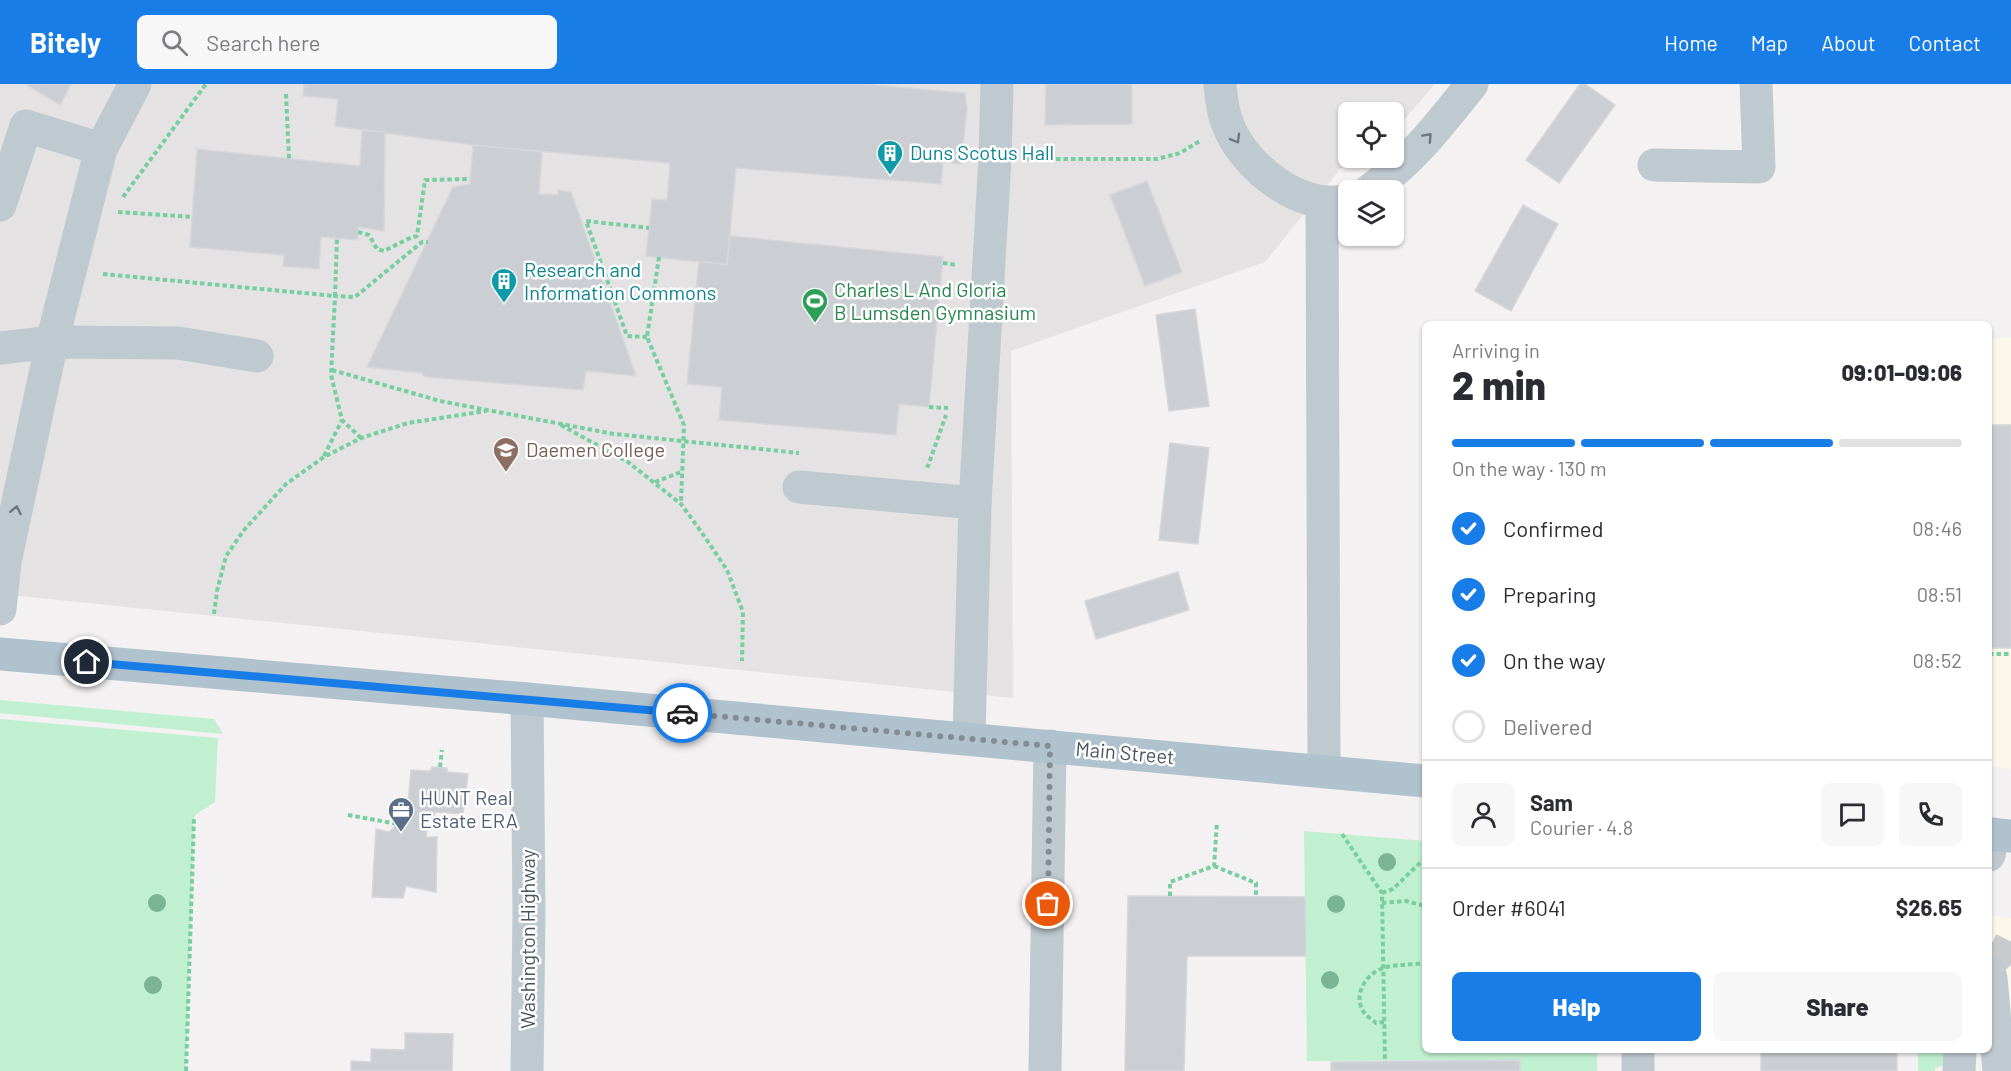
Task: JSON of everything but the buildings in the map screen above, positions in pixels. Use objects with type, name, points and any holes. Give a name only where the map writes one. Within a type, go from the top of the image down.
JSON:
[{"type":"main road","name":"Main Street","points":[[0,654],[969,738],[1422,781]]},
{"type":"street","points":[[0,609],[5,562],[52,342],[101,149],[135,84]]},
{"type":"street","points":[[969,738],[975,503],[995,158],[997,84]]},
{"type":"street","points":[[1220,84],[1228,125],[1241,148],[1272,181],[1293,194],[1335,201],[1324,771]]},
{"type":"street","points":[[1384,180],[1396,172],[1435,130],[1472,84]]},
{"type":"street","points":[[1654,165],[1759,167],[1756,84]]},
{"type":"street","points":[[0,205],[26,126],[101,149]]},
{"type":"street","points":[[0,348],[52,342],[177,343],[257,356]]},
{"type":"street","points":[[799,487],[975,503]]},
{"type":"street","name":"Washington Highway","points":[[527,699],[529,913],[527,1071]]},
{"type":"street","points":[[1045,1071],[1050,746]]},
{"type":"street","points":[[1992,990],[1999,1071]]},
{"type":"street","points":[[1638,1053],[1638,1071]]},
{"type":"street","points":[[1959,1071],[1960,1053]]},
{"type":"path","points":[[192,217],[113,211],[206,84]]},
{"type":"path","points":[[286,94],[289,159]]},
{"type":"path","points":[[995,158],[1157,159],[1180,153],[1201,141]]},
{"type":"path","points":[[422,242],[417,236],[425,180],[470,179]]},
{"type":"path","points":[[647,337],[627,336],[586,221],[649,228]]},
{"type":"path","points":[[358,232],[369,235],[377,249],[384,251],[405,239],[417,236]]},
{"type":"path","points":[[337,238],[332,370],[342,420],[361,438]]},
{"type":"path","points":[[101,274],[335,297],[355,297],[422,242],[428,242]]},
{"type":"path","points":[[659,257],[647,337],[684,425],[681,504]]},
{"type":"path","points":[[332,370],[440,401],[614,434],[800,453]]},
{"type":"path","points":[[916,465],[928,466],[948,408],[929,407]]},
{"type":"path","points":[[214,614],[226,555],[238,538],[286,484],[324,457],[361,438],[408,423],[490,410]]},
{"type":"path","points":[[324,457],[342,420]]},
{"type":"path","points":[[557,423],[628,462],[681,504],[727,570],[743,612],[742,661]]},
{"type":"path","points":[[655,482],[681,472]]},
{"type":"path","points":[[1992,654],[2011,654]]},
{"type":"path","points":[[440,767],[442,750]]},
{"type":"path","points":[[348,815],[398,824]]},
{"type":"path","points":[[186,1071],[194,817]]},
{"type":"path","points":[[1214,866],[1217,822]]},
{"type":"path","points":[[1342,834],[1382,893],[1385,1062]]},
{"type":"path","points":[[1382,893],[1393,889],[1422,861]]},
{"type":"path","points":[[1170,896],[1170,882],[1214,866],[1256,883],[1256,895]]},
{"type":"path","points":[[1382,903],[1406,901],[1422,905]]},
{"type":"path","points":[[1384,1022],[1376,1023],[1365,1014],[1360,1001],[1361,987],[1370,975],[1383,968],[1422,963]]},
{"type":"shaded area","name":"Daemen College","points":[[0,84],[1435,84],[1404,120],[1404,102],[1338,102],[1338,168],[1341,168],[1265,262],[1011,351],[1013,698],[0,594]]},
{"type":"shaded area","points":[[1992,338],[2011,338],[2011,769],[1992,766]]},
{"type":"shaded area","points":[[1992,916],[2011,918],[2011,1071],[1992,1053]]},
{"type":"green space","points":[[0,700],[214,719],[223,734],[0,713]]},
{"type":"green space","points":[[0,719],[218,738],[215,802],[194,817],[186,1071],[0,1071]]},
{"type":"green space","points":[[1304,831],[1422,841],[1422,1053],[1597,1053],[1597,1071],[1520,1071],[1519,1060],[1307,1061]]},
{"type":"green space","points":[[1918,1053],[1951,1053],[1951,1062],[1935,1068],[1935,1071],[1918,1071]]},
{"type":"tunnel","points":[[1992,950],[2003,956],[2011,965]]},
{"type":"way so far","points":[[682,713],[1050,746],[1048,904]]},
{"type":"place","name":"Duns Scotus Hall","points":[[890,176]]},
{"type":"place","name":"Research and Information Commons","points":[[504,304]]},
{"type":"place","name":"Charles L And Gloria B Lumsden Gymnasium","points":[[815,324]]},
{"type":"place","name":"Daemen College","points":[[506,473]]},
{"type":"place","name":"HUNT Real Estate ERA","points":[[401,833]]},
{"type":"route","points":[[87,662],[682,713]]}]
